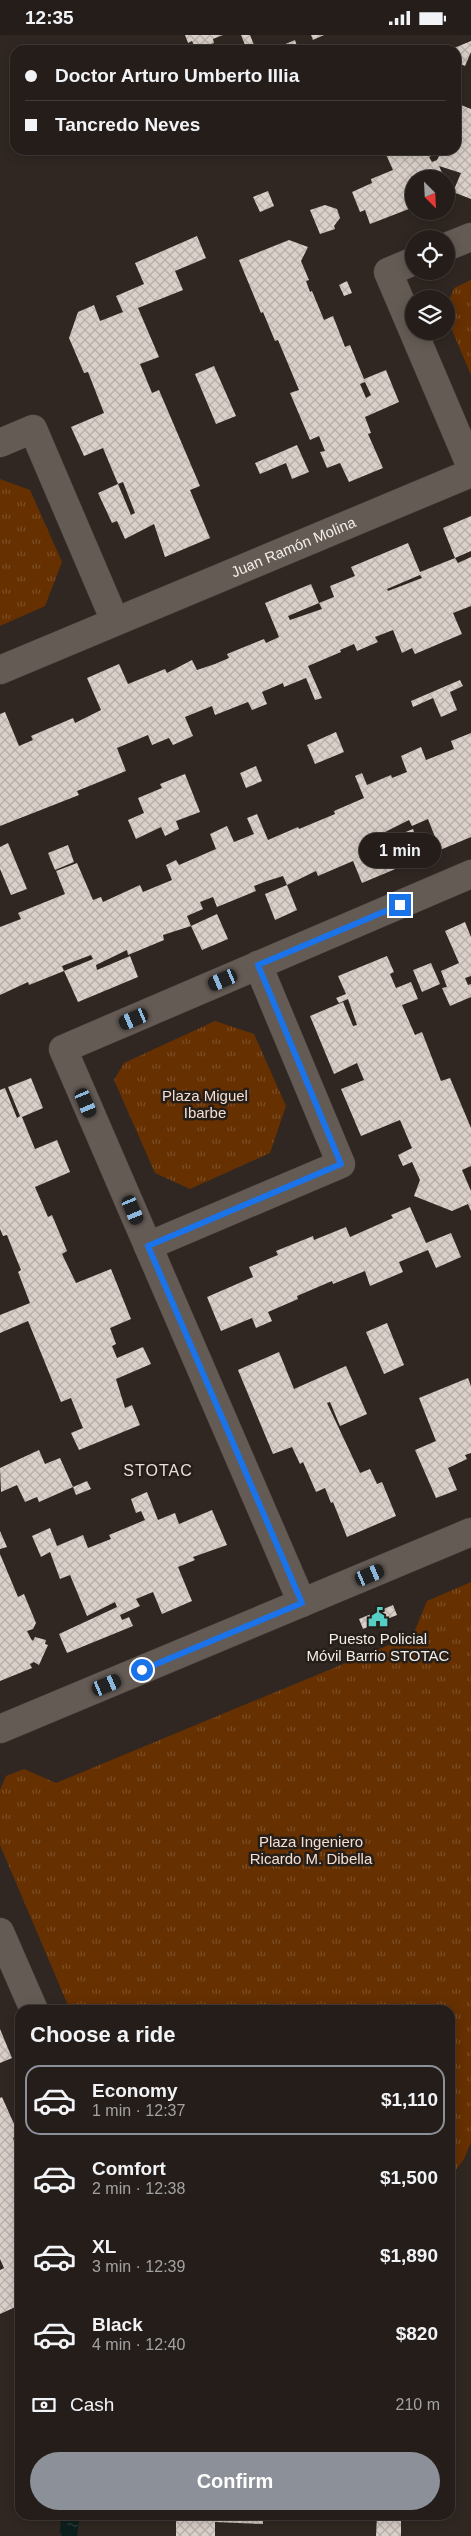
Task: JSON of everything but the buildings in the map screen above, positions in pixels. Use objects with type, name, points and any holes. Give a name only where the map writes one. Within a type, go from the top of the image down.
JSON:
[{"type":"street","points":[[455,243],[471,237]]},
{"type":"street","points":[[405,265],[388,273],[471,467]]},
{"type":"street","points":[[0,443],[33,429],[115,621]]},
{"type":"street","name":"Juan Ramón Molina","points":[[0,669],[471,473]]},
{"type":"street","points":[[302,1603],[63,1049],[471,874]]},
{"type":"street","points":[[148,1246],[341,1164],[258,965]]},
{"type":"street","points":[[0,1729],[471,1532]]},
{"type":"street","points":[[0,1932],[32,2005]]},
{"type":"green space","points":[[471,280],[471,375],[455,337],[454,288]]},
{"type":"green space","points":[[0,479],[30,490],[62,562],[45,606],[0,626]]},
{"type":"green space","name":"Plaza Miguel Ibarbe","points":[[215,1021],[254,1034],[286,1106],[270,1153],[190,1189],[155,1173],[114,1080],[124,1063]]},
{"type":"green space","name":"Plaza Ingeniero Ricardo M. Dibella","points":[[471,1582],[471,2142],[464,2159],[455,2171],[455,2005],[68,2005],[0,1845],[0,1790],[6,1776],[24,1769],[56,1783],[413,1635],[427,1601]]},
{"type":"water","points":[[61,2520],[79,2520],[77,2536],[62,2536],[60,2532]]},
{"type":"place","name":"Puesto Policial Móvil Barrio STOTAC","points":[[378,1617]]},
{"type":"district","name":"STOTAC","points":[[158,1470]]},
{"type":"route","points":[[142,1670],[302,1603],[148,1246],[341,1164],[258,965],[400,905]]}]
